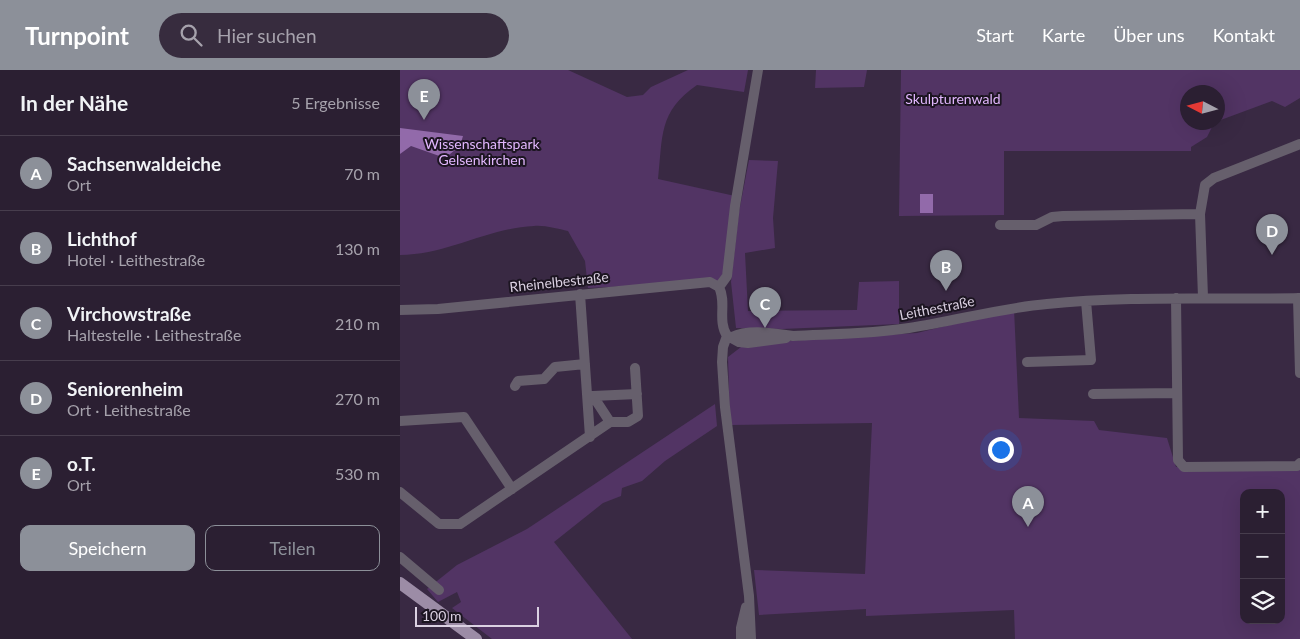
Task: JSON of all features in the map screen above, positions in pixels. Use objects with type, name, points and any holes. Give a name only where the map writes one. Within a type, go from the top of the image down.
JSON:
[{"type":"main road","points":[[400,582],[476,639]]},
{"type":"street","points":[[751,639],[749,596],[725,407],[722,347],[730,336],[722,325],[722,293],[719,287],[727,276],[735,206],[758,70]]},
{"type":"street","points":[[1203,297],[1200,214],[1205,185],[1214,178],[1300,144]]},
{"type":"street","points":[[1000,225],[1036,225],[1052,217],[1064,216],[1200,214]]},
{"type":"street","name":"Rheinelbestraße","points":[[400,310],[438,309],[710,282],[719,287]]},
{"type":"street","points":[[580,294],[586,364],[591,396],[590,437]]},
{"type":"street","name":"Leithestraße","points":[[730,336],[739,342],[748,343],[780,340],[793,336],[900,329],[1011,307],[1086,301],[1203,297],[1238,300],[1299,298],[1300,373]]},
{"type":"street","points":[[1176,298],[1178,460],[1184,467],[1297,466],[1300,463]]},
{"type":"street","points":[[1027,362],[1091,360],[1086,301]]},
{"type":"street","points":[[515,386],[518,381],[544,379],[555,367],[586,364]]},
{"type":"street","points":[[400,492],[439,524],[460,524],[610,422],[628,422],[638,416],[635,368]]},
{"type":"street","points":[[1093,394],[1176,393]]},
{"type":"street","points":[[591,396],[636,394]]},
{"type":"street","points":[[591,396],[610,422]]},
{"type":"street","points":[[400,421],[464,417],[512,490]]},
{"type":"street","points":[[400,556],[439,590]]},
{"type":"street","points":[[741,639],[741,628],[749,596]]},
{"type":"green space","name":"Wissenschaftspark Gelsenkirchen","points":[[400,70],[568,70],[627,97],[643,95],[651,87],[688,70],[748,70],[744,92],[697,85],[684,95],[669,115],[662,137],[658,179],[735,196],[728,261],[719,282],[588,288],[585,261],[568,231],[543,226],[500,231],[434,251],[400,255]]},
{"type":"green space","name":"Skulpturenwald","points":[[816,70],[867,70],[864,87],[815,88]]},
{"type":"green space","points":[[901,70],[1300,70],[1300,98],[1285,107],[1272,101],[1225,118],[1225,85],[1180,85],[1180,130],[1210,130],[1207,137],[1191,147],[1191,151],[1004,151],[1004,215],[899,216]]},
{"type":"green space","points":[[749,160],[778,161],[773,218],[775,248],[745,253],[748,311],[857,310],[859,282],[899,281],[899,324],[782,329],[736,328],[731,282],[739,212]]},
{"type":"green space","points":[[1014,309],[1019,418],[1094,421],[1099,430],[1167,438],[1176,467],[1300,468],[1300,639],[1015,639],[1014,610],[866,616],[866,609],[759,615],[754,570],[865,574],[872,423],[730,425],[728,357],[741,347],[788,341],[917,333]]},
{"type":"green space","points":[[715,404],[717,426],[665,461],[642,481],[622,488],[621,496],[603,503],[554,542],[632,639],[492,639],[452,608],[461,602],[457,592],[438,602],[427,589],[457,565],[527,529]]},
{"type":"shaded area","points":[[400,128],[463,136],[460,146],[445,158],[411,146],[400,154]]},
{"type":"shaded area","points":[[920,194],[933,194],[933,213],[920,213]]},
{"type":"place","name":"o.T.","points":[[424,120]]},
{"type":"place","name":"Seniorenheim","points":[[1272,255]]},
{"type":"place","name":"Lichthof","points":[[946,291]]},
{"type":"place","name":"Virchowstraße","points":[[765,328]]},
{"type":"place","name":"Sachsenwaldeiche","points":[[1028,527]]}]
